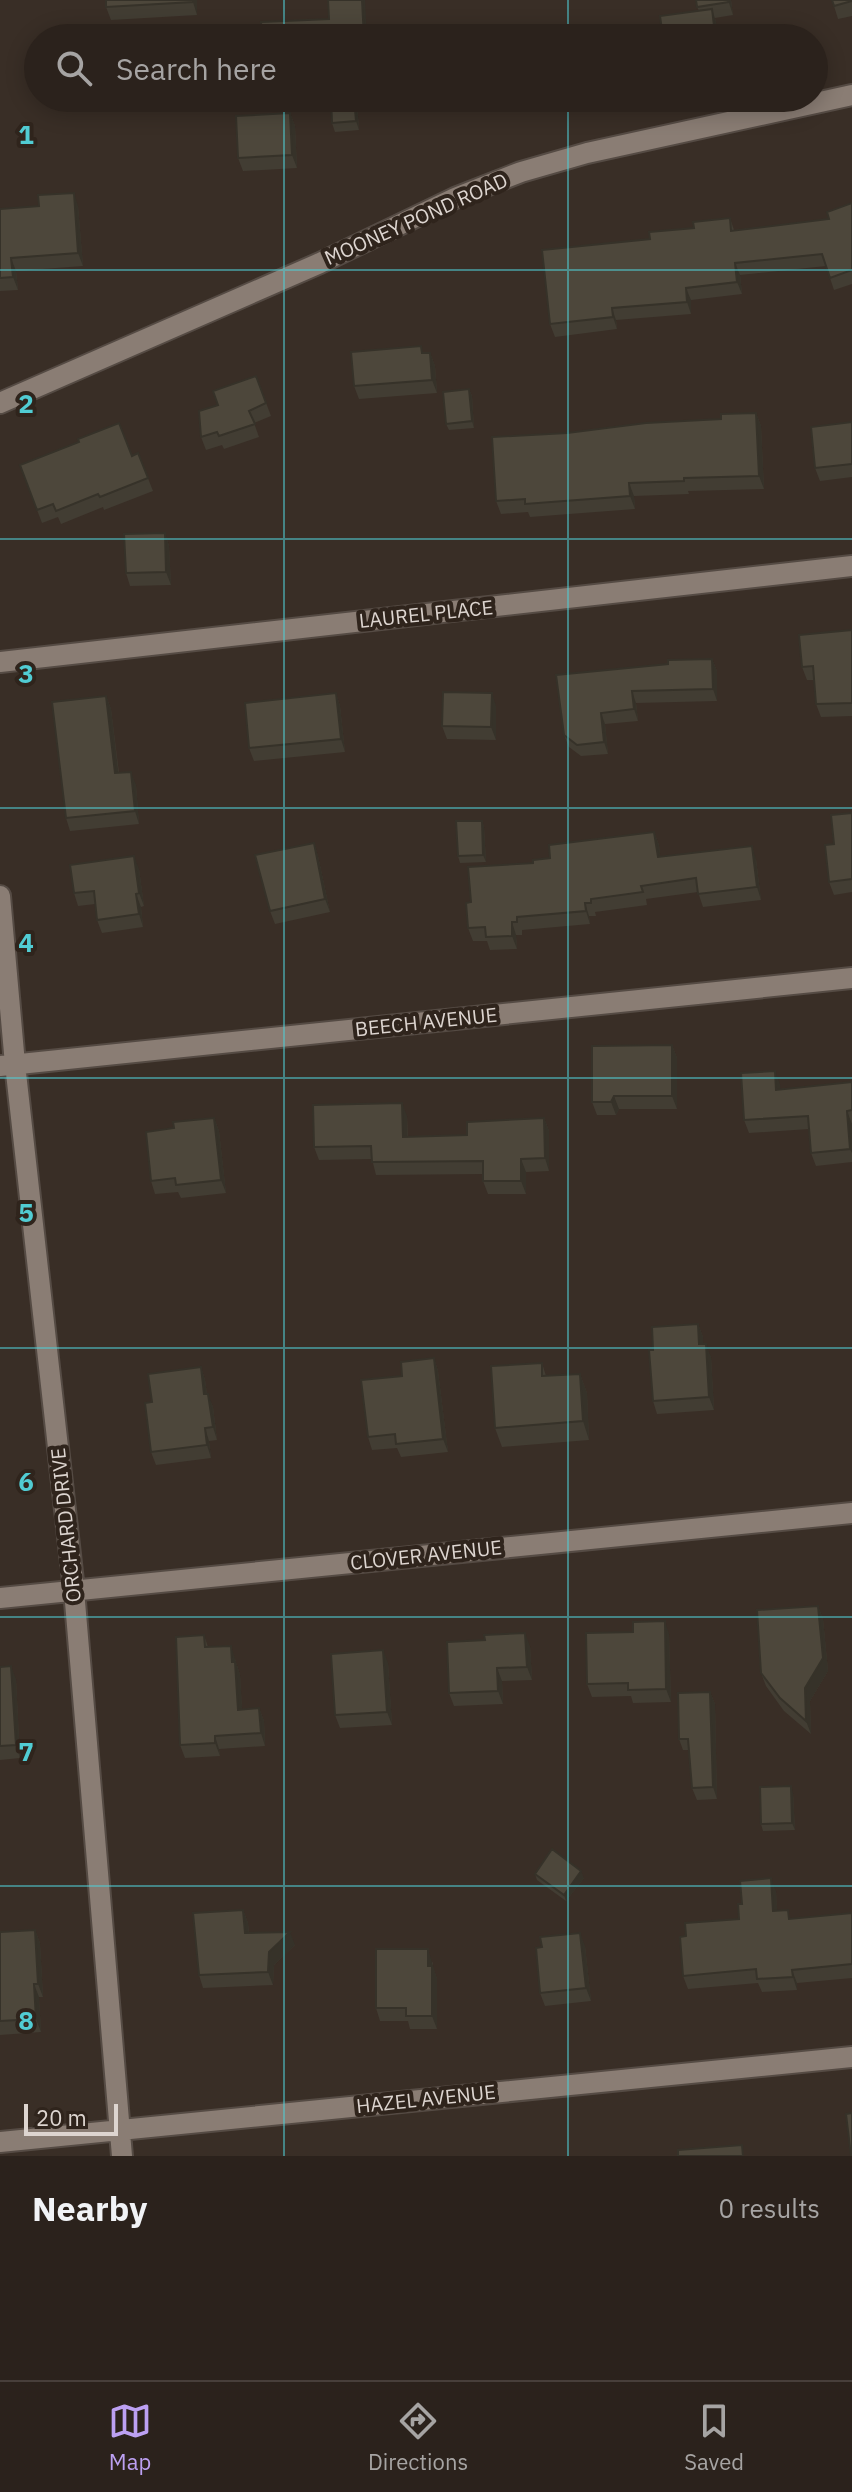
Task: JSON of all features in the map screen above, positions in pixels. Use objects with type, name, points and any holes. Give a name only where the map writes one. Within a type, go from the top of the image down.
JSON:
[{"type":"street","name":"MOONEY POND ROAD","points":[[828,100],[852,95]]},
{"type":"street","name":"MOONEY POND ROAD","points":[[0,403],[320,263],[455,198],[521,172],[587,153],[774,112]]},
{"type":"street","name":"LAUREL PLACE","points":[[0,662],[852,566]]},
{"type":"street","name":"ORCHARD DRIVE","points":[[0,896],[8,1065],[74,1590],[122,2156]]},
{"type":"street","name":"BEECH AVENUE","points":[[8,1065],[852,978]]},
{"type":"street","name":"CLOVER AVENUE","points":[[0,1598],[852,1513]]},
{"type":"street","name":"HAZEL AVENUE","points":[[0,2142],[852,2057]]},
{"type":"building","points":[[106,0],[193,0],[193,2],[106,7]]},
{"type":"building","points":[[328,0],[362,0],[363,24],[261,22],[329,19]]},
{"type":"building","points":[[696,0],[728,0],[729,2],[697,7]]},
{"type":"building","points":[[832,0],[852,0],[852,1],[834,6]]},
{"type":"building","points":[[712,9],[714,24],[661,24],[660,16]]},
{"type":"building","points":[[332,112],[355,112],[356,121],[332,123]]},
{"type":"building","points":[[290,113],[292,155],[238,158],[236,116]]},
{"type":"building","points":[[74,193],[78,253],[11,258],[13,277],[0,278],[0,209],[39,206],[38,195]]},
{"type":"building","points":[[852,203],[852,270],[830,278],[822,254],[735,263],[737,282],[686,288],[687,302],[612,308],[613,317],[550,324],[542,250],[650,239],[649,232],[694,228],[693,222],[730,218],[731,231],[829,219],[827,212]]},
{"type":"building","points":[[421,346],[422,353],[430,353],[432,380],[354,386],[351,352]]},
{"type":"building","points":[[256,376],[266,403],[249,411],[255,424],[219,436],[217,432],[201,437],[199,411],[218,405],[213,391]]},
{"type":"building","points":[[469,389],[472,421],[446,424],[443,392]]},
{"type":"building","points":[[756,413],[759,476],[629,483],[630,496],[525,504],[525,499],[496,501],[492,437],[721,419],[721,414]]},
{"type":"building","points":[[852,422],[852,464],[815,468],[811,427]]},
{"type":"building","points":[[119,423],[132,456],[138,453],[148,478],[56,511],[53,504],[37,510],[20,465]]},
{"type":"building","points":[[165,533],[166,572],[126,573],[124,534]]},
{"type":"building","points":[[852,630],[852,703],[816,704],[813,666],[802,667],[799,635]]},
{"type":"building","points":[[712,659],[713,689],[632,691],[634,709],[601,713],[604,742],[577,745],[564,735],[556,675],[668,664],[668,660]]},
{"type":"building","points":[[443,692],[492,693],[491,727],[442,726]]},
{"type":"building","points":[[336,693],[341,739],[249,748],[245,703]]},
{"type":"building","points":[[106,696],[115,773],[131,772],[135,811],[66,818],[52,702]]},
{"type":"building","points":[[852,813],[852,879],[829,882],[825,845],[834,844],[831,815]]},
{"type":"building","points":[[456,821],[482,821],[483,855],[458,856]]},
{"type":"building","points":[[654,832],[658,857],[752,846],[757,887],[698,894],[696,878],[641,886],[643,892],[591,899],[591,903],[585,903],[586,911],[517,917],[517,922],[512,922],[512,936],[486,937],[485,927],[468,928],[466,903],[471,902],[468,867],[533,863],[533,860],[550,858],[549,845]]},
{"type":"building","points":[[314,843],[325,899],[270,911],[255,855]]},
{"type":"building","points":[[134,856],[139,914],[97,920],[94,891],[74,893],[70,865]]},
{"type":"building","points":[[672,1045],[672,1096],[614,1096],[611,1102],[592,1102],[592,1046]]},
{"type":"building","points":[[775,1071],[776,1090],[852,1082],[852,1110],[847,1111],[850,1149],[811,1153],[808,1116],[744,1120],[741,1073]]},
{"type":"building","points":[[402,1103],[403,1137],[467,1135],[467,1122],[544,1118],[545,1158],[521,1159],[521,1181],[483,1181],[483,1161],[372,1162],[371,1146],[314,1147],[313,1105]]},
{"type":"building","points":[[214,1118],[221,1180],[176,1185],[175,1178],[151,1181],[146,1132],[174,1128],[173,1122]]},
{"type":"building","points":[[698,1324],[699,1344],[706,1344],[709,1397],[653,1401],[649,1350],[653,1350],[652,1327]]},
{"type":"building","points":[[434,1358],[443,1439],[396,1444],[395,1434],[368,1437],[361,1380],[402,1376],[401,1362]]},
{"type":"building","points":[[542,1363],[542,1376],[580,1374],[583,1421],[495,1428],[491,1366]]},
{"type":"building","points":[[201,1367],[213,1427],[205,1428],[207,1445],[151,1452],[145,1403],[152,1402],[148,1374]]},
{"type":"building","points":[[818,1606],[823,1658],[805,1688],[806,1721],[780,1698],[761,1673],[757,1610]]},
{"type":"building","points":[[665,1621],[666,1689],[628,1690],[628,1683],[587,1684],[586,1633],[633,1632],[633,1622]]},
{"type":"building","points":[[525,1633],[527,1667],[497,1668],[498,1691],[449,1693],[447,1642],[485,1640],[484,1635]]},
{"type":"building","points":[[204,1635],[205,1647],[231,1646],[238,1710],[259,1708],[261,1733],[215,1736],[215,1743],[180,1745],[176,1637]]},
{"type":"building","points":[[383,1650],[387,1712],[335,1715],[331,1654]]},
{"type":"building","points":[[11,1666],[16,1745],[0,1746],[0,1667]]},
{"type":"building","points":[[710,1692],[713,1787],[692,1788],[688,1739],[679,1739],[678,1693]]},
{"type":"building","points":[[791,1786],[792,1823],[761,1824],[760,1787]]},
{"type":"building","points":[[552,1849],[581,1871],[564,1895],[535,1874]]},
{"type":"building","points":[[771,1878],[773,1911],[788,1910],[789,1919],[852,1913],[852,1964],[792,1970],[793,1977],[757,1979],[756,1969],[683,1976],[680,1937],[686,1936],[685,1923],[739,1919],[738,1904],[742,1904],[740,1881]]},
{"type":"building","points":[[243,1910],[245,1933],[290,1932],[269,1952],[268,1972],[199,1975],[193,1913]]},
{"type":"building","points":[[35,1930],[36,2019],[0,2021],[0,1932]]},
{"type":"building","points":[[580,1933],[586,1988],[540,1993],[536,1948],[542,1947],[540,1937]]},
{"type":"building","points":[[376,1949],[428,1949],[428,1966],[432,1966],[432,2016],[406,2016],[406,2008],[376,2008]]},
{"type":"building","points":[[852,2113],[852,2156],[851,2156],[846,2114]]},
{"type":"building","points":[[742,2145],[743,2156],[678,2156],[678,2150]]}]
